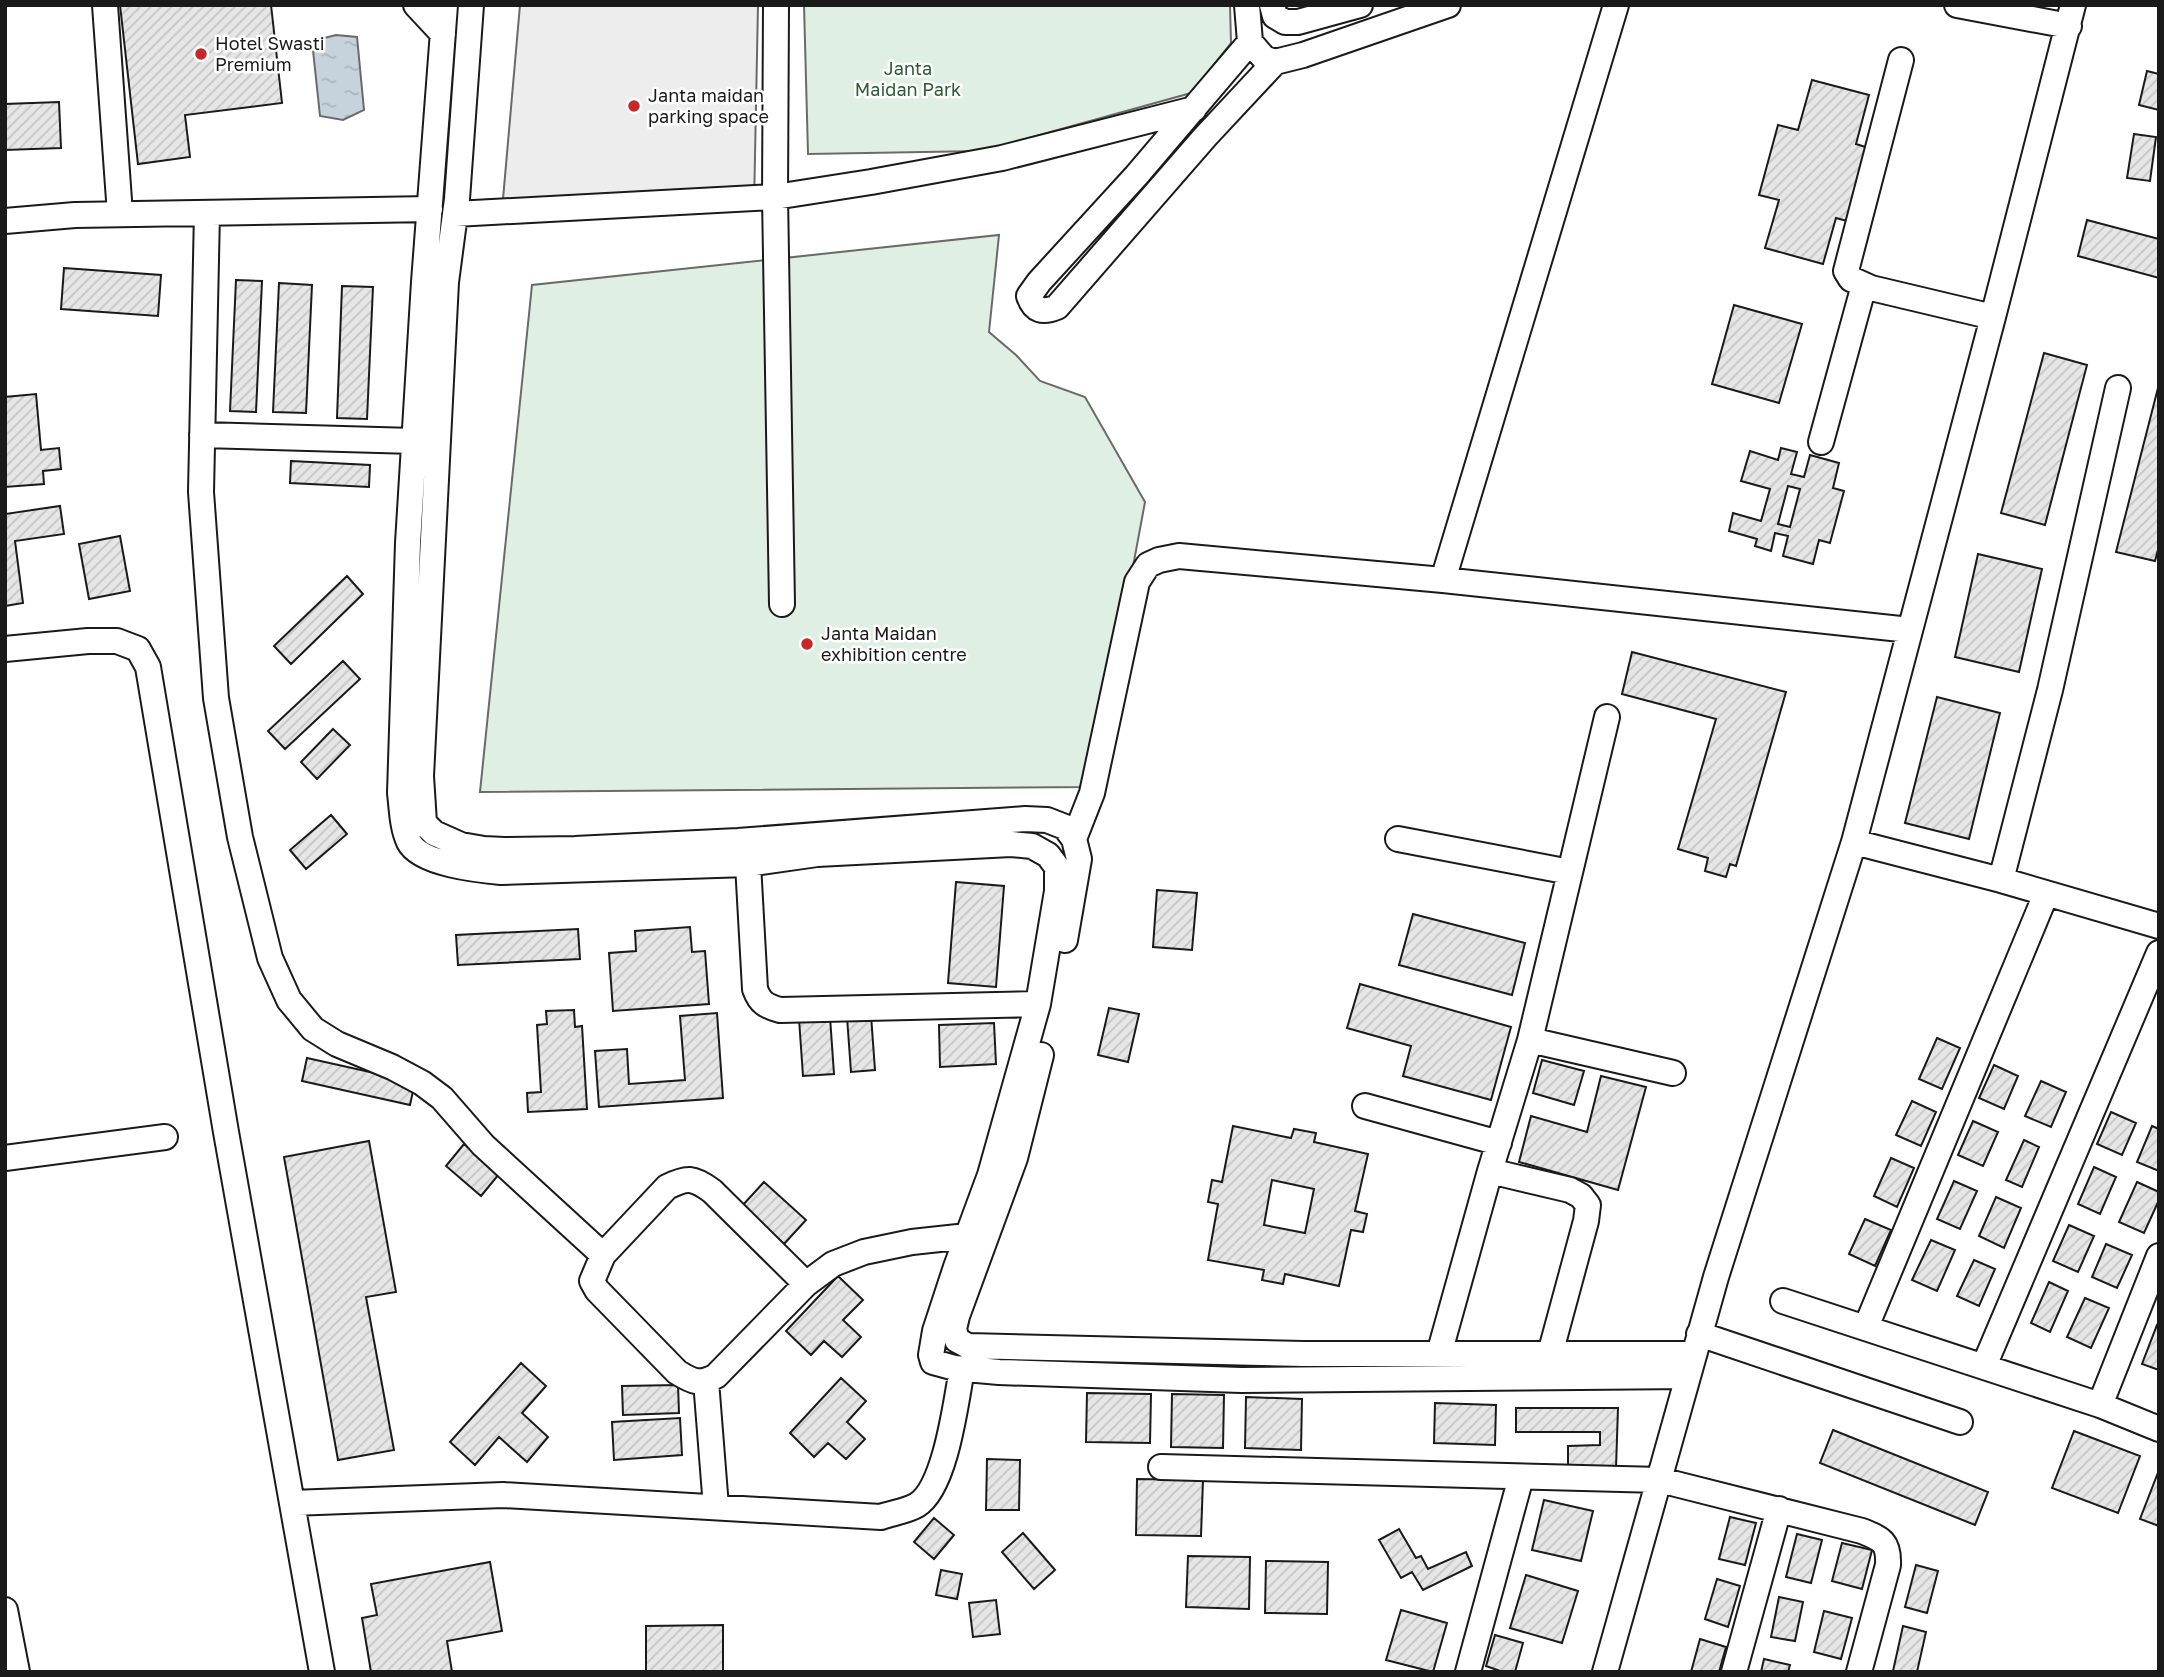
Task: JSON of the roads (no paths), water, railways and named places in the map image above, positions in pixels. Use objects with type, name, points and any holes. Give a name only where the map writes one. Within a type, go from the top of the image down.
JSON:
[{"type":"street","points":[[105,5],[120,214]]},
{"type":"street","points":[[416,5],[443,34]]},
{"type":"street","points":[[445,5],[408,543],[400,793],[404,825],[410,845],[428,857],[463,868],[501,872],[748,864],[817,854],[1011,844],[1032,846],[1048,855],[1057,867],[1056,891],[1038,1004],[990,1175],[935,1331],[931,1355],[933,1362],[939,1365],[962,1369],[1241,1380],[1693,1355]]},
{"type":"street","points":[[471,5],[455,214],[446,282],[421,776],[424,823],[434,833],[461,845],[505,850],[589,849],[737,841],[1026,819],[1047,820],[1065,827],[1074,839],[1079,859],[1056,994],[1015,1158],[957,1316],[954,1329],[957,1340],[968,1346],[1304,1354],[1693,1355],[1960,1422]]},
{"type":"street","points":[[776,5],[775,197],[782,604]]},
{"type":"street","points":[[1247,5],[1250,42],[1264,58],[1275,62]]},
{"type":"street","points":[[1272,5],[1275,16],[1285,22],[1298,22],[1360,5]]},
{"type":"street","points":[[1250,42],[1136,176],[1039,282],[1029,296],[1038,310],[1048,311],[1057,307],[1205,137],[1275,62],[1303,55],[1448,5]]},
{"type":"street","points":[[1443,580],[1616,5]]},
{"type":"street","points":[[1605,1672],[1693,1355],[1854,842],[2071,16],[1957,5]]},
{"type":"street","points":[[1901,60],[1846,271],[1851,279],[1864,285],[1993,317]]},
{"type":"street","points":[[455,214],[775,197],[1002,158],[1194,109]]},
{"type":"street","points":[[5,221],[75,215],[430,209]]},
{"type":"street","points":[[207,213],[201,492],[216,698],[240,837],[270,958],[289,1000],[313,1029],[337,1044],[422,1083],[442,1098],[483,1145],[603,1255]]},
{"type":"street","points":[[1821,442],[1864,285]]},
{"type":"street","points":[[2001,880],[2050,691],[2119,388]]},
{"type":"street","points":[[202,435],[414,441]]},
{"type":"street","points":[[1074,839],[1092,793],[1137,582],[1148,565],[1159,559],[1179,556],[1443,580],[1910,629]]},
{"type":"street","points":[[5,649],[117,641],[138,649],[148,667],[322,1672]]},
{"type":"street","points":[[1439,1354],[1490,1171],[1531,1040],[1607,717]]},
{"type":"street","points":[[1398,839],[1570,872]]},
{"type":"street","points":[[1854,842],[2001,880],[2159,926]]},
{"type":"street","points":[[748,864],[755,989],[760,1000],[767,1006],[780,1010],[1038,1004]]},
{"type":"street","points":[[1867,1327],[2046,894]]},
{"type":"street","points":[[1984,1366],[2159,953]]},
{"type":"street","points":[[1531,1040],[1673,1073]]},
{"type":"street","points":[[1365,1106],[1499,1143]]},
{"type":"street","points":[[5,1158],[164,1137]]},
{"type":"street","points":[[1490,1171],[1570,1190],[1581,1196],[1588,1205],[1550,1354]]},
{"type":"street","points":[[806,1284],[712,1191],[690,1179],[667,1187],[603,1255],[592,1281],[597,1290],[677,1372],[692,1381],[706,1381],[716,1376],[806,1284],[833,1264],[864,1252],[912,1242],[968,1236]]},
{"type":"street","points":[[2100,1405],[2159,1256]]},
{"type":"street","points":[[1783,1301],[2100,1405],[2159,1429]]},
{"type":"street","points":[[292,1503],[503,1495],[881,1517],[918,1504],[934,1483],[944,1459],[962,1369]]},
{"type":"street","points":[[706,1381],[716,1507]]},
{"type":"street","points":[[1161,1467],[1660,1480],[1862,1531],[1881,1539],[1889,1550],[1888,1565],[1859,1672]]},
{"type":"street","points":[[1468,1672],[1521,1477]]},
{"type":"street","points":[[1734,1672],[1779,1509]]},
{"type":"street","points":[[5,1610],[17,1672]]},
{"type":"water","points":[[336,35],[357,37],[364,110],[343,120],[320,116],[312,41]]},
{"type":"place","name":"Hotel Swasti Premium","points":[[201,54]]},
{"type":"place","name":"Janta maidan parking space","points":[[634,106]]},
{"type":"place","name":"Janta Maidan exhibition centre","points":[[807,644]]},
{"type":"park label","name":"Janta Maidan Park","points":[[908,79]]}]
